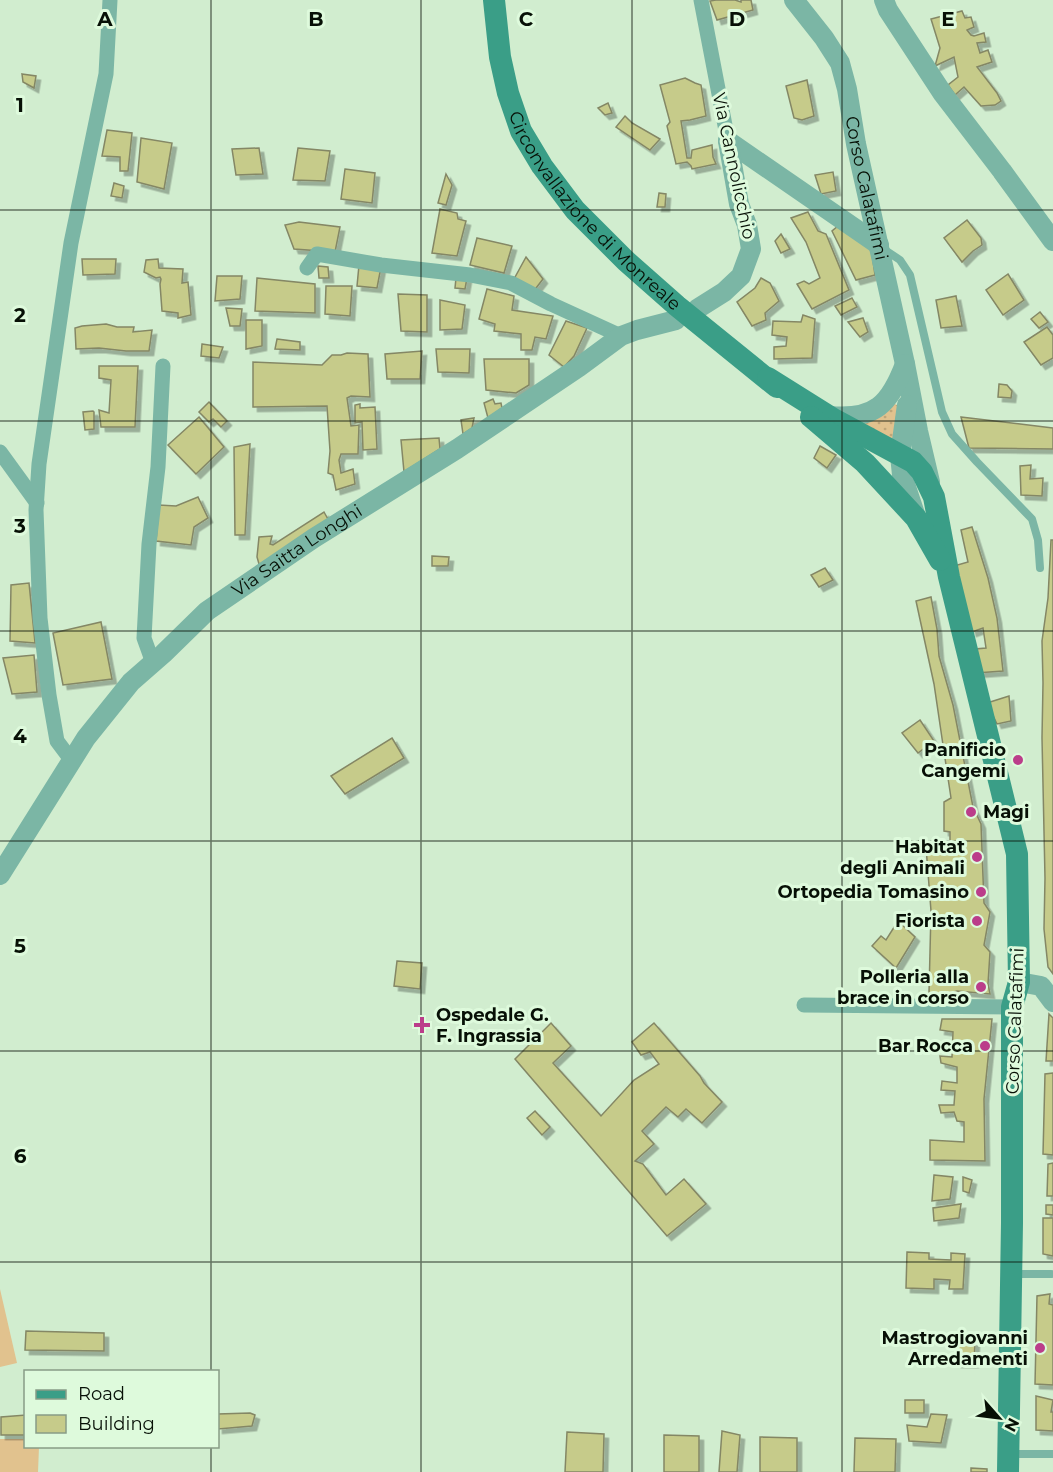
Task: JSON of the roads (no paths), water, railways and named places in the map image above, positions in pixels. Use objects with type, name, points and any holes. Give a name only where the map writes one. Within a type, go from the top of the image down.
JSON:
[{"type":"main road","name":"Circonvallazione di Monreale","points":[[494,0],[500,57],[508,93],[521,131],[542,166],[575,210],[626,261],[697,323],[768,378]]},
{"type":"main road","points":[[768,378],[830,416],[913,462],[922,472],[934,497],[950,578]]},
{"type":"main road","points":[[768,378],[865,463],[916,518],[950,578]]},
{"type":"main road","name":"Corso Calatafimi","points":[[950,578],[1017,854],[1019,982],[1012,1007],[1008,1463]]},
{"type":"street","points":[[72,761],[57,741],[49,695],[40,618],[37,503],[39,464],[71,243],[106,74],[110,0]]},
{"type":"street","name":"Via Cannolicchio","points":[[698,309],[724,292],[741,276],[751,249],[747,225],[739,204],[701,0]]},
{"type":"street","name":"Corso Calatafimi","points":[[794,0],[824,38],[840,63],[934,497]]},
{"type":"street","points":[[884,0],[888,10],[943,94],[1053,241]]},
{"type":"street","points":[[728,141],[879,245]]},
{"type":"street","points":[[307,268],[317,254],[381,265],[470,275],[511,283],[621,336]]},
{"type":"street","name":"Via Saitta Longhi","points":[[0,875],[86,738],[131,682],[207,611],[314,538],[458,449],[621,336],[676,320]]},
{"type":"street","points":[[830,416],[864,415],[880,405],[891,394],[904,364]]},
{"type":"street","points":[[153,663],[144,638],[149,544],[158,467],[163,366]]},
{"type":"street","points":[[909,387],[900,455],[902,475],[916,518]]},
{"type":"street","points":[[865,463],[900,455],[913,443],[918,431]]},
{"type":"street","points":[[0,452],[37,503]]},
{"type":"street","points":[[1019,982],[1041,986],[1053,1002]]},
{"type":"street","points":[[804,1005],[1012,1007]]},
{"type":"lane","points":[[879,245],[900,260],[910,275],[942,412],[952,434],[1032,519],[1038,540],[1040,568]]},
{"type":"lane","points":[[1011,1274],[1051,1274]]},
{"type":"lane","points":[[1008,1463],[1053,1454]]},
{"type":"place","name":"Panificio Cangemi","points":[[1018,760]]},
{"type":"place","name":"Magi","points":[[971,812]]},
{"type":"place","name":"Habitat degli Animali","points":[[977,857]]},
{"type":"place","name":"Ortopedia Tomasino","points":[[981,892]]},
{"type":"place","name":"Fiorista","points":[[977,921]]},
{"type":"place","name":"Polleria alla brace in corso","points":[[981,987]]},
{"type":"place","name":"Ospedale G. F. Ingrassia","points":[[422,1025]]},
{"type":"place","name":"Bar Rocca","points":[[985,1046]]},
{"type":"place","name":"Mastrogiovanni Arredamenti","points":[[1040,1348]]}]
